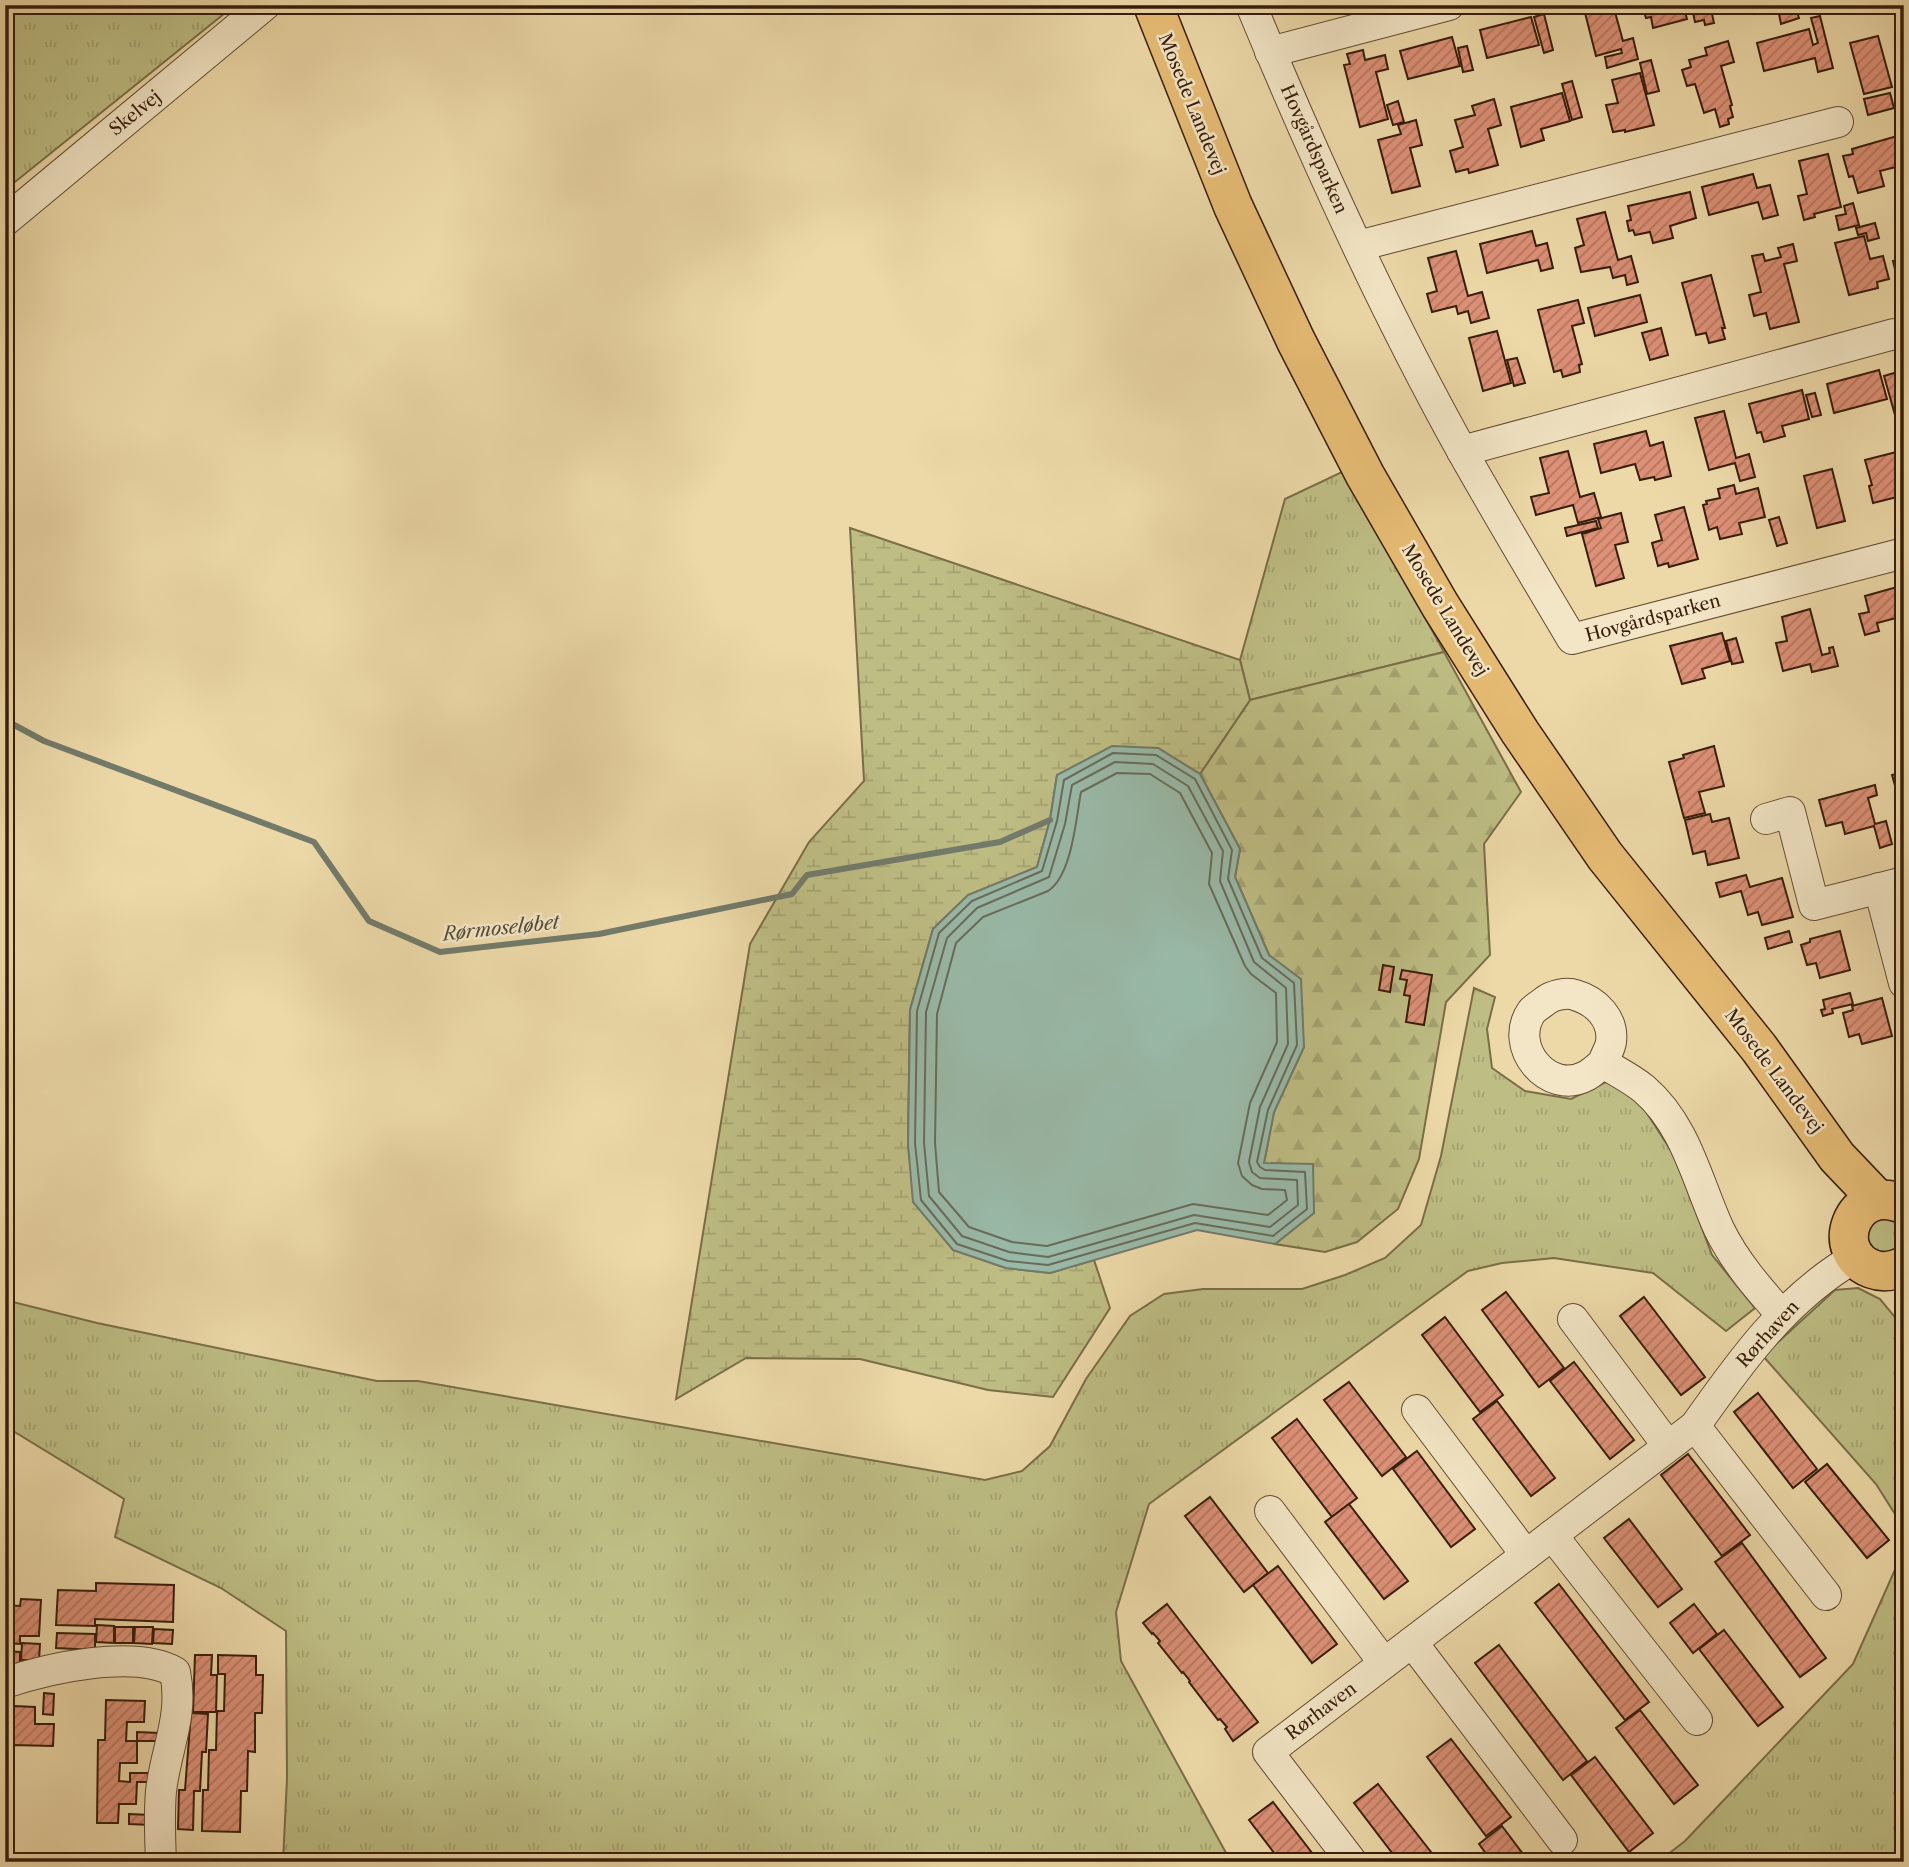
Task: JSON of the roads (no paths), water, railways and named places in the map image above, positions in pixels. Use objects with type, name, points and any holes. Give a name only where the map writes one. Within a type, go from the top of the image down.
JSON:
[{"type":"main road","name":"Mosede Landevej","points":[[1153,5],[1233,205],[1296,341],[1365,475],[1440,605],[1520,732],[1605,856],[1759,1048],[1837,1157],[1887,1205]]},
{"type":"main road","points":[[1887,1205],[1849,1238],[1856,1257],[1865,1266],[1887,1271],[1902,1269]]},
{"type":"street","name":"Skelvej","points":[[5,220],[265,5]]},
{"type":"street","name":"Hovgårdsparken","points":[[1251,5],[1358,246],[1418,369],[1462,451],[1572,639],[1904,553]]},
{"type":"street","points":[[1270,52],[1449,5]]},
{"type":"street","points":[[1358,246],[1838,122]]},
{"type":"street","points":[[1462,451],[1894,334]]},
{"type":"street","points":[[1766,819],[1790,812],[1814,905],[1891,885],[1904,983]]},
{"type":"street","points":[[1603,1063],[1644,1089],[1673,1122],[1690,1154],[1719,1229],[1742,1270],[1782,1315]]},
{"type":"street","name":"Rørhaven","points":[[1352,1862],[1268,1752],[1695,1426],[1743,1359],[1782,1315],[1832,1271],[1856,1257]]},
{"type":"street","points":[[1573,1320],[1668,1446]]},
{"type":"street","points":[[1416,1410],[1526,1555]]},
{"type":"street","points":[[1695,1426],[1826,1595]]},
{"type":"street","points":[[1270,1511],[1384,1663]]},
{"type":"street","points":[[1552,1535],[1697,1720]]},
{"type":"street","points":[[1412,1642],[1562,1840]]},
{"type":"street","points":[[5,1683],[57,1668],[119,1662],[164,1666],[175,1672],[179,1708],[161,1790],[161,1862]]},
{"type":"water","points":[[1112,746],[1158,748],[1200,774],[1240,849],[1235,877],[1269,955],[1301,979],[1304,1047],[1274,1112],[1264,1163],[1313,1164],[1314,1213],[1275,1244],[1197,1230],[1050,1273],[1006,1268],[953,1250],[913,1202],[908,1144],[910,1010],[933,929],[968,895],[1037,867],[1050,820],[1057,775]]},
{"type":"waterway","name":"Rørmoseløbet","points":[[5,720],[44,741],[314,842],[369,921],[440,952],[599,934],[792,894],[807,875],[1000,842],[1050,820]]}]
